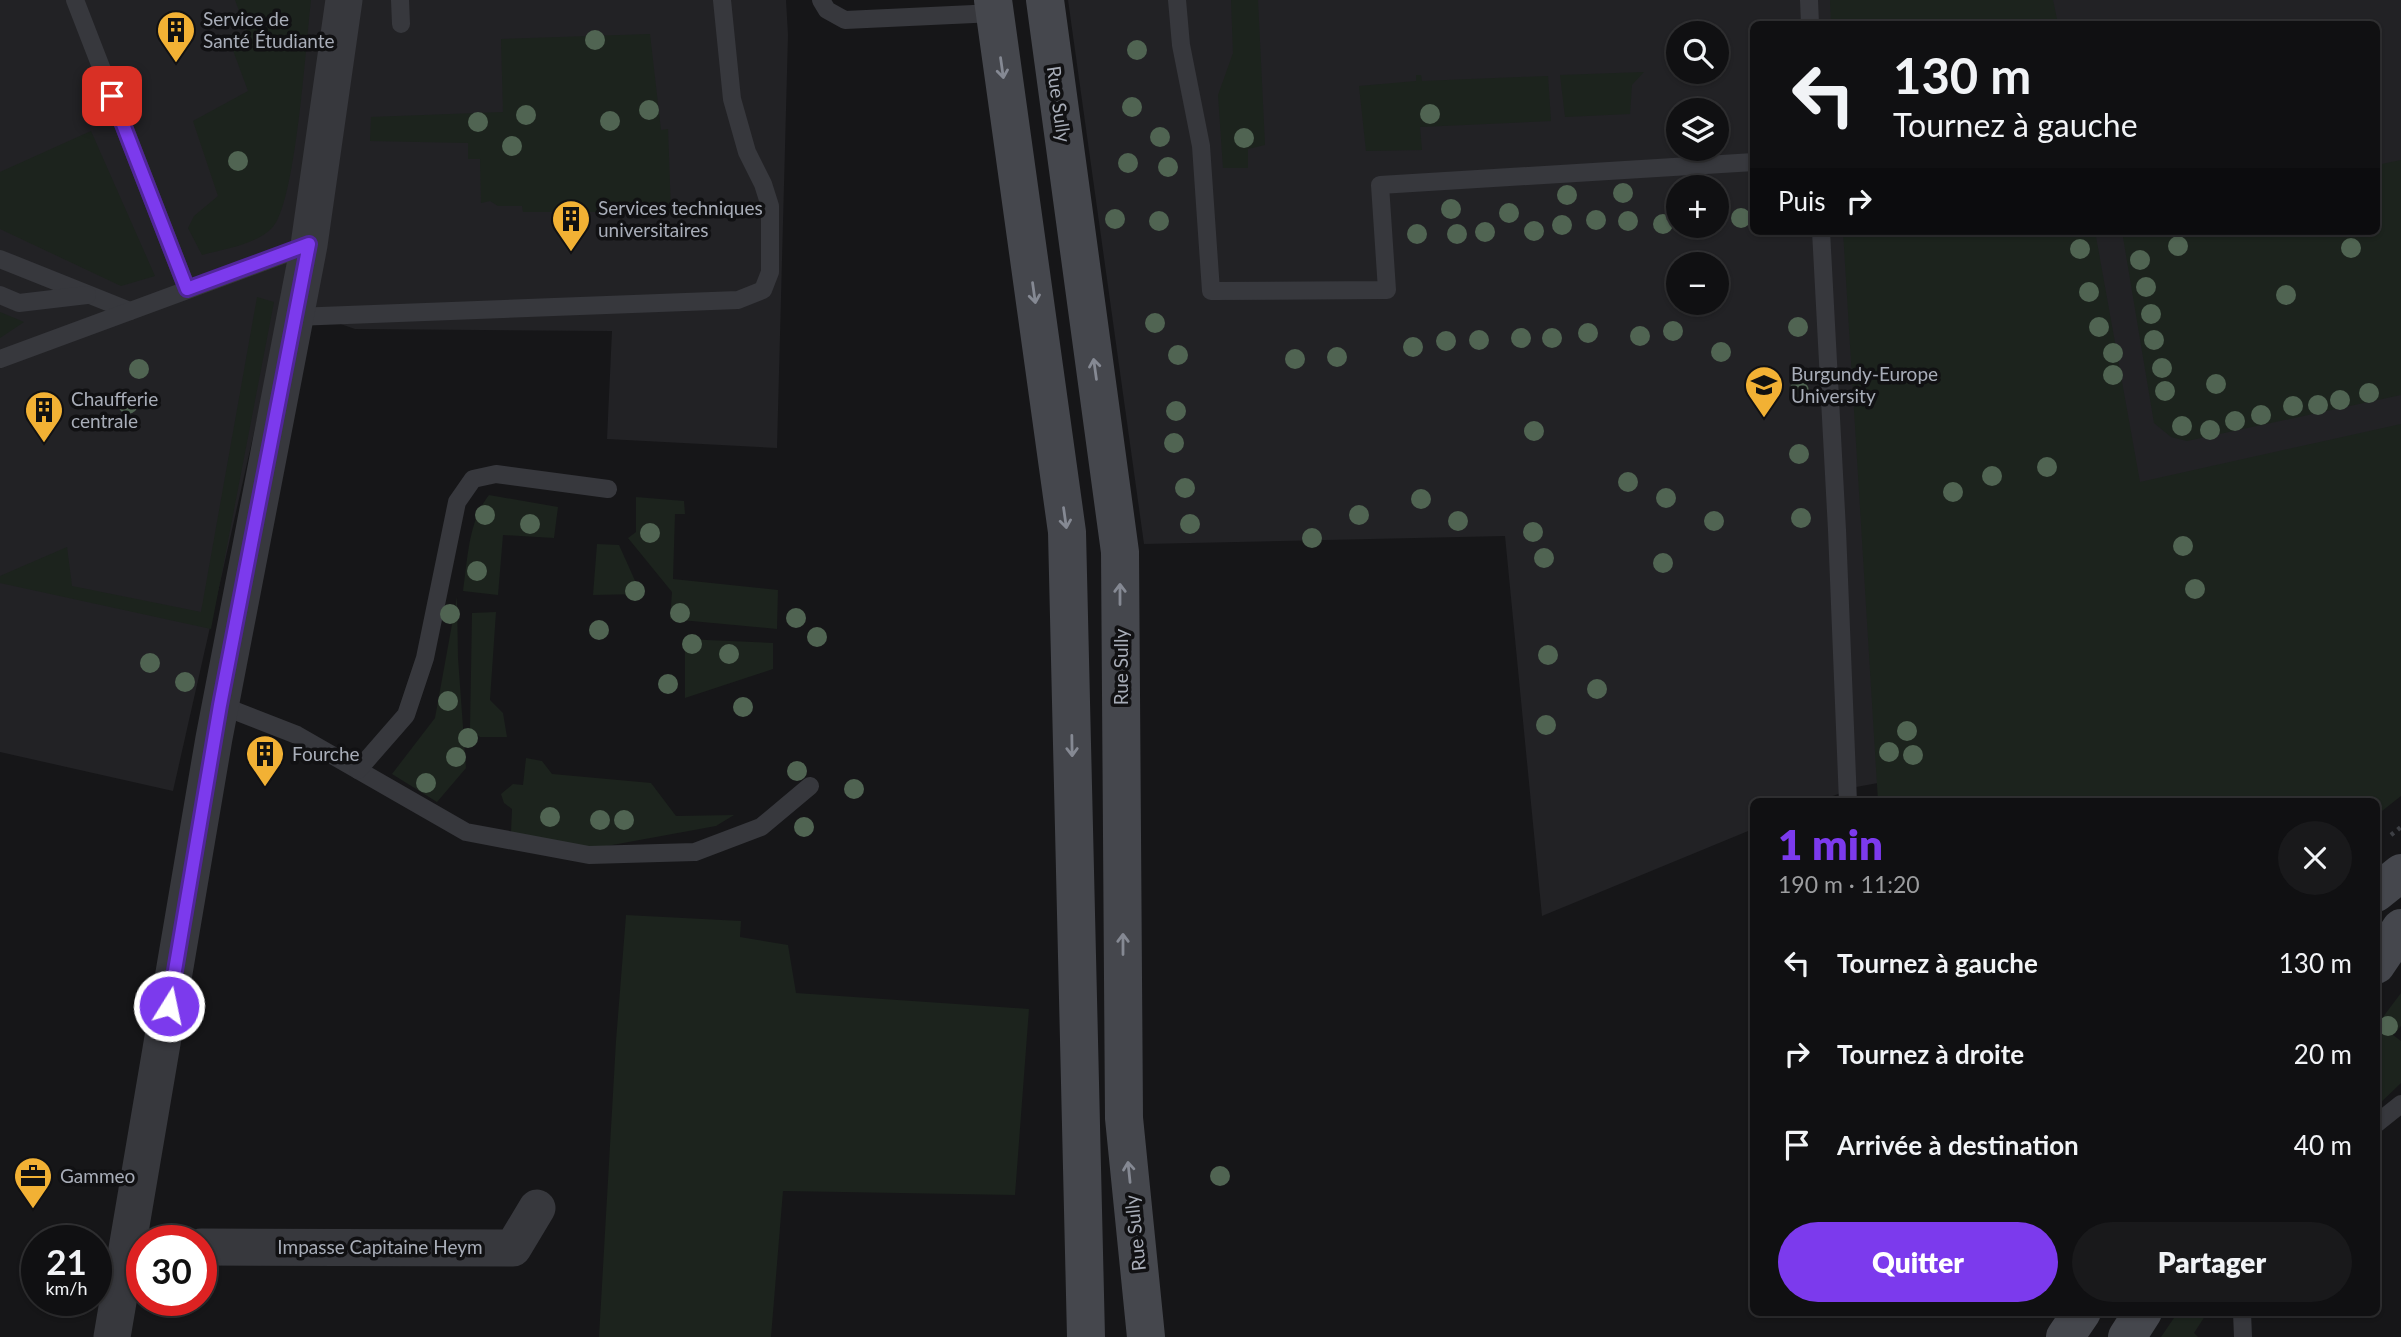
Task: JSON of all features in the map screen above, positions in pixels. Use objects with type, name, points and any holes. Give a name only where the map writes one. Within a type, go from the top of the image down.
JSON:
[{"type":"main road","name":"Rue Sully","points":[[1045,0],[1120,552],[1124,1118],[1146,1337]]},
{"type":"main road","points":[[994,7],[1067,532],[1086,1337]]},
{"type":"main road","points":[[2380,890],[2401,873]]},
{"type":"main road","points":[[2380,959],[2401,928]]},
{"type":"main road","points":[[2065,1337],[2079,1316]]},
{"type":"main road","points":[[2127,1337],[2140,1316]]},
{"type":"street","points":[[138,1225],[220,705],[309,244],[344,0]]},
{"type":"street","name":"Impasse Capitaine Heym","points":[[217,1247],[513,1248],[537,1208]]},
{"type":"street","points":[[112,1337],[126,1282]]},
{"type":"lane","points":[[75,0],[187,289]]},
{"type":"lane","points":[[400,0],[401,24]]},
{"type":"lane","points":[[295,317],[738,300],[763,290],[770,272],[770,206],[764,184],[747,152],[732,99],[722,0]]},
{"type":"lane","points":[[821,0],[827,9],[845,20],[994,7]]},
{"type":"lane","points":[[1177,0],[1181,46],[1202,146],[1211,291],[1387,290],[1380,186],[1750,162]]},
{"type":"lane","points":[[1809,0],[1811,21]]},
{"type":"lane","points":[[1821,235],[1848,798]]},
{"type":"lane","points":[[0,359],[309,244]]},
{"type":"lane","points":[[0,259],[130,311]]},
{"type":"lane","points":[[0,295],[19,303],[90,295]]},
{"type":"lane","points":[[358,770],[405,715],[425,658],[457,502],[473,479],[496,474],[608,489]]},
{"type":"lane","points":[[220,705],[297,735],[466,832],[589,855],[695,852],[761,827],[810,786]]},
{"type":"lane","points":[[2380,1121],[2401,1104]]},
{"type":"lane","points":[[2242,1316],[2243,1337]]},
{"type":"shaded area","points":[[0,0],[786,0],[788,35],[777,448],[607,439],[612,331],[355,329],[283,304],[173,791],[0,752]]},
{"type":"shaded area","points":[[235,0],[311,0],[299,120],[288,188],[272,228],[257,239],[202,255],[188,228],[194,216],[218,196],[193,121],[248,91],[230,42],[248,34]]},
{"type":"shaded area","name":"Burgundy-Europe University","points":[[1068,0],[2401,0],[2401,688],[1856,787],[1828,798],[1750,798],[1750,830],[1542,916],[1505,536],[1144,544]]},
{"type":"shaded area","points":[[1231,0],[1258,0],[1265,145],[1248,149],[1248,168],[1223,168],[1218,95],[1233,53]]},
{"type":"shaded area","points":[[1830,0],[2053,0],[2057,21],[1831,21]]},
{"type":"shaded area","points":[[650,34],[661,130],[668,129],[671,212],[523,212],[522,206],[498,206],[490,201],[481,203],[480,159],[468,159],[468,143],[370,141],[371,117],[503,112],[501,39]]},
{"type":"shaded area","points":[[1644,72],[1632,85],[1630,114],[1565,117],[1560,75]]},
{"type":"shaded area","points":[[1416,75],[1421,75],[1422,81],[1548,76],[1551,121],[1420,127],[1422,150],[1366,151],[1359,86],[1416,81]]},
{"type":"shaded area","points":[[91,131],[155,276],[121,286],[0,229],[0,172]]},
{"type":"shaded area","points":[[2401,160],[2401,395],[2187,441],[2171,437],[2154,423],[2123,235],[2380,235],[2380,164]]},
{"type":"shaded area","points":[[1843,235],[2096,235],[2140,482],[2401,424],[2401,796],[2380,813],[2380,798],[1878,798]]},
{"type":"shaded area","points":[[257,297],[274,302],[211,629],[0,583],[0,576],[67,547],[72,586],[201,612]]},
{"type":"shaded area","points":[[0,312],[24,322],[0,338]]},
{"type":"shaded area","points":[[489,495],[558,507],[554,538],[503,535],[498,595],[463,591],[473,529]]},
{"type":"shaded area","points":[[636,497],[684,501],[685,514],[675,514],[673,579],[778,590],[777,629],[670,619],[672,592],[628,538],[636,532]]},
{"type":"shaded area","points":[[597,544],[619,545],[641,594],[593,595]]},
{"type":"shaded area","points":[[457,597],[458,658],[466,768],[437,802],[392,774],[435,718]]},
{"type":"shaded area","points":[[496,612],[490,700],[503,713],[507,737],[480,737],[470,729],[472,613]]},
{"type":"shaded area","points":[[685,639],[773,643],[773,669],[685,698]]},
{"type":"shaded area","points":[[526,758],[542,761],[552,774],[651,783],[676,816],[734,815],[716,826],[585,850],[511,832],[512,809],[504,803],[501,794],[513,784],[523,785]]},
{"type":"shaded area","points":[[626,915],[741,921],[740,937],[788,945],[796,993],[1029,1009],[1015,1195],[783,1191],[771,1337],[599,1337]]},
{"type":"shaded area","points":[[2401,993],[2401,1026],[2393,1035],[2401,1041],[2401,1083],[2380,1103],[2380,1021]]},
{"type":"shaded area","points":[[2175,1316],[2205,1316],[2194,1333],[2198,1337],[2161,1337]]},
{"type":"place","name":"Service de Santé Étudiante","points":[[176,64]]},
{"type":"place","name":"Services techniques universitaires","points":[[571,253]]},
{"type":"place","name":"Burgundy-Europe University","points":[[1764,419]]},
{"type":"place","name":"Chaufferie centrale","points":[[44,444]]},
{"type":"place","name":"Fourche","points":[[265,788]]},
{"type":"place","name":"Gammeo","points":[[33,1210]]},
{"type":"route","points":[[112,96],[187,289],[309,244],[220,705],[169,1006]]}]
